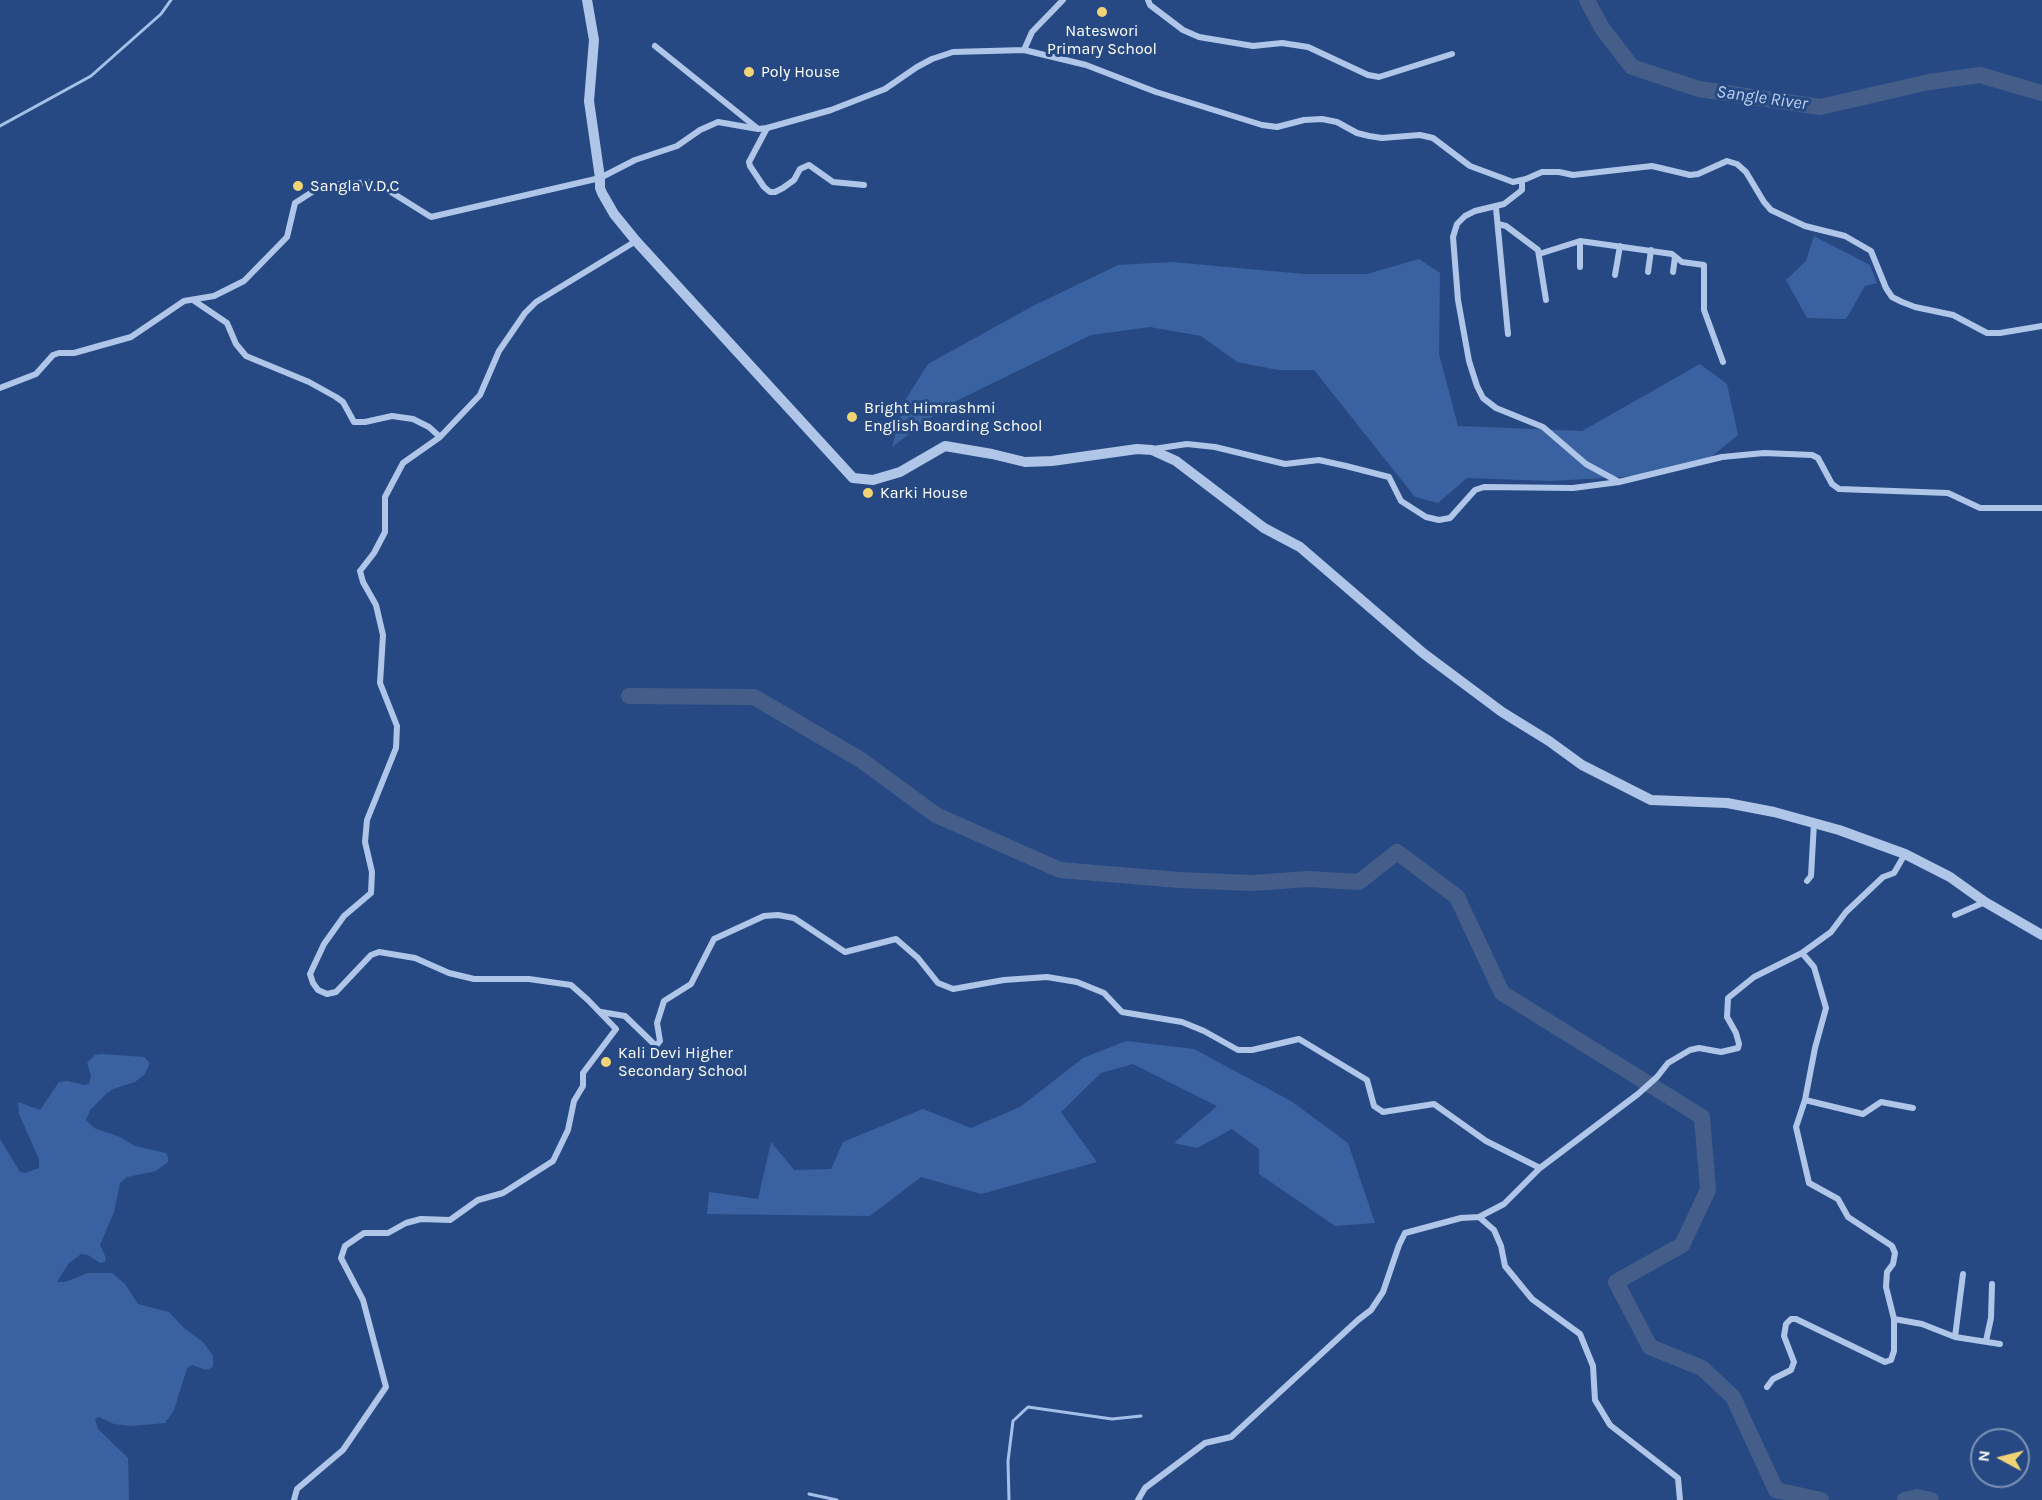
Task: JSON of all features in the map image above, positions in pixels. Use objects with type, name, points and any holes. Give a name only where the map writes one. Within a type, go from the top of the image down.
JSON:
[{"type":"street","points":[[588,0],[594,40],[589,101],[602,193],[636,241],[853,478],[873,480],[900,472],[945,446],[1025,462],[1052,461],[1137,449],[1152,450],[1187,444],[1215,447],[1286,464],[1318,460],[1389,477],[1401,501],[1426,517],[1438,520],[1450,518],[1475,490],[1485,487],[1573,488],[1619,482],[1722,457],[1764,453],[1812,455],[1818,458],[1832,484],[1839,489],[1948,493],[1980,508],[1998,510],[2042,508]]},
{"type":"street","points":[[1023,50],[1032,32],[1063,0]]},
{"type":"street","points":[[1148,0],[1150,5],[1183,30],[1199,37],[1253,46],[1282,43],[1308,47],[1368,75],[1379,76],[1452,54]]},
{"type":"street","points":[[656,46],[758,129]]},
{"type":"street","points":[[0,388],[36,374],[53,355],[74,353],[131,338],[184,301],[214,296],[244,281],[287,237],[295,202],[323,185],[375,182],[431,217],[600,178],[635,160],[677,146],[700,129],[718,122],[758,129],[831,110],[885,89],[917,67],[953,52],[1023,50],[1086,65],[1156,92],[1262,125],[1277,127],[1304,120],[1322,119],[1337,122],[1357,133],[1369,136],[1382,138],[1420,135],[1433,138],[1470,166],[1513,182],[1542,172],[1559,172],[1573,176],[1652,166],[1690,175],[1698,174],[1727,161],[1746,172],[1771,210],[1805,226],[1845,236],[1871,251],[1892,297],[1915,308],[1953,315],[1987,333],[2042,326]]},
{"type":"street","points":[[767,128],[749,162],[764,187],[770,192],[783,188],[794,180],[800,169],[809,165],[833,182],[864,184]]},
{"type":"street","points":[[1522,180],[1522,190],[1504,204],[1496,208],[1475,211],[1465,216],[1456,224],[1453,237],[1458,300],[1469,361],[1477,386],[1483,398],[1496,408],[1543,427],[1586,464],[1619,482]]},
{"type":"street","points":[[1496,208],[1508,334]]},
{"type":"street","points":[[1498,224],[1506,226],[1538,250],[1546,300]]},
{"type":"street","points":[[294,1500],[297,1489],[343,1450],[386,1387],[363,1300],[342,1258],[345,1246],[364,1233],[388,1233],[406,1223],[421,1220],[450,1220],[478,1200],[503,1193],[553,1161],[568,1130],[574,1101],[583,1086],[583,1073],[616,1029],[571,985],[529,979],[474,979],[449,973],[415,958],[379,952],[371,955],[336,992],[327,994],[318,990],[310,974],[324,944],[344,916],[371,893],[372,872],[365,842],[368,820],[396,748],[397,726],[380,683],[383,635],[376,605],[363,582],[360,571],[374,553],[385,532],[385,497],[403,463],[440,437],[480,395],[499,351],[525,313],[536,302],[636,241]]},
{"type":"street","points":[[1539,254],[1580,241],[1651,250],[1675,257],[1682,262],[1704,265],[1704,310],[1723,362]]},
{"type":"street","points":[[1580,241],[1580,267]]},
{"type":"street","points":[[1615,275],[1620,246]]},
{"type":"street","points":[[1648,272],[1651,250]]},
{"type":"street","points":[[1673,272],[1675,257]]},
{"type":"street","points":[[193,300],[227,323],[236,344],[246,356],[309,382],[336,396],[343,402],[354,422],[392,416],[413,419],[429,427],[440,437]]},
{"type":"street","points":[[1152,450],[1176,461],[1264,528],[1300,547],[1423,653],[1502,712],[1550,741],[1582,765],[1651,800],[1727,803],[1774,812],[1839,830],[1905,854],[1950,877],[1985,902],[2042,935]]},
{"type":"street","points":[[1807,881],[1811,876],[1814,823]]},
{"type":"street","points":[[1138,1500],[1145,1488],[1206,1443],[1231,1437],[1371,1310],[1383,1292],[1405,1233],[1461,1218],[1479,1216],[1504,1204],[1540,1168],[1638,1094],[1668,1064],[1690,1050],[1699,1048],[1721,1052],[1738,1048],[1736,1033],[1726,1017],[1728,998],[1754,977],[1802,953],[1831,932],[1846,912],[1883,877],[1894,873],[1905,854]]},
{"type":"street","points":[[1955,915],[1985,902]]},
{"type":"street","points":[[599,1011],[625,1016],[656,1046],[660,1041],[657,1023],[664,1001],[691,984],[714,939],[764,916],[778,915],[794,918],[845,952],[896,939],[918,958],[938,983],[953,989],[1004,980],[1047,977],[1077,982],[1104,993],[1122,1012],[1182,1022],[1238,1050],[1252,1050],[1299,1039],[1367,1080],[1374,1106],[1383,1112],[1422,1104],[1434,1104],[1486,1141],[1540,1168]]},
{"type":"street","points":[[1767,1387],[1773,1379],[1791,1370],[1794,1362],[1784,1336],[1786,1324],[1791,1320],[1796,1319],[1885,1362],[1891,1360],[1894,1351],[1894,1319],[1886,1287],[1887,1272],[1893,1263],[1895,1253],[1892,1246],[1848,1217],[1838,1198],[1809,1183],[1796,1127],[1805,1100],[1826,1008],[1814,967],[1802,953]]},
{"type":"street","points":[[1805,1100],[1863,1114],[1881,1102],[1913,1108]]},
{"type":"street","points":[[1479,1216],[1494,1230],[1501,1246],[1505,1266],[1532,1299],[1580,1334],[1593,1366],[1595,1400],[1610,1425],[1678,1478],[1680,1500]]},
{"type":"street","points":[[1954,1337],[1963,1274]]},
{"type":"street","points":[[1986,1341],[1991,1318],[1992,1284]]},
{"type":"street","points":[[1894,1319],[1922,1324],[1954,1337],[2000,1344]]},
{"type":"shaded area","points":[[1814,236],[1870,265],[1877,283],[1865,286],[1846,319],[1807,318],[1786,280],[1806,261]]},
{"type":"shaded area","points":[[1419,259],[1440,273],[1439,354],[1458,426],[1582,431],[1700,364],[1727,384],[1738,435],[1711,457],[1639,476],[1551,481],[1467,478],[1438,503],[1415,497],[1314,370],[1278,370],[1237,362],[1201,336],[1150,327],[1091,335],[946,406],[892,447],[904,402],[928,364],[1031,307],[1118,265],[1172,262],[1304,274],[1367,274]]},
{"type":"shaded area","points":[[1126,1041],[1194,1049],[1291,1101],[1348,1143],[1375,1223],[1335,1226],[1259,1174],[1259,1149],[1232,1129],[1197,1148],[1174,1143],[1217,1106],[1133,1064],[1101,1073],[1061,1112],[1097,1162],[981,1194],[921,1177],[870,1216],[707,1214],[709,1192],[758,1199],[771,1142],[794,1170],[831,1169],[843,1142],[923,1109],[971,1128],[1020,1107],[1083,1058]]},
{"type":"shaded area","points":[[95,1055],[144,1057],[149,1062],[149,1066],[144,1075],[135,1082],[113,1089],[106,1094],[90,1110],[86,1120],[94,1128],[120,1137],[135,1146],[166,1153],[168,1162],[156,1171],[127,1177],[120,1183],[114,1212],[100,1245],[106,1258],[105,1262],[100,1263],[88,1255],[81,1254],[68,1264],[57,1282],[65,1282],[88,1273],[112,1273],[125,1284],[138,1304],[169,1312],[184,1328],[203,1342],[213,1356],[213,1367],[206,1370],[192,1365],[187,1368],[174,1410],[165,1423],[131,1426],[114,1424],[99,1417],[95,1419],[98,1429],[128,1458],[129,1500],[0,1500],[0,1139],[20,1172],[25,1173],[39,1168],[39,1159],[19,1114],[18,1102],[40,1110],[59,1082],[89,1084],[91,1076],[87,1063]]},
{"type":"waterway","points":[[0,126],[91,76],[161,14],[171,0]]},
{"type":"waterway","name":"Sangle River","points":[[1587,0],[1602,28],[1632,67],[1699,89],[1820,107],[1929,82],[1980,75],[2042,93]]},
{"type":"waterway","points":[[629,696],[754,697],[861,760],[936,815],[1060,870],[1179,880],[1252,883],[1308,879],[1359,882],[1397,852],[1457,897],[1502,993],[1702,1117],[1708,1190],[1682,1245],[1616,1282],[1650,1347],[1702,1368],[1733,1397],[1776,1490],[1821,1500]]},
{"type":"waterway","points":[[1009,1500],[1008,1461],[1013,1421],[1028,1407],[1112,1419],[1141,1416]]},
{"type":"waterway","points":[[809,1494],[837,1500]]},
{"type":"waterway","points":[[1905,1500],[1917,1497],[1931,1500]]},
{"type":"place","name":"Nateswori Primary School","points":[[1102,12]]},
{"type":"place","name":"Poly House","points":[[749,72]]},
{"type":"place","name":"Sangla V.D.C","points":[[298,186]]},
{"type":"place","name":"Bright Himrashmi English Boarding School","points":[[852,417]]},
{"type":"place","name":"Karki House","points":[[868,493]]},
{"type":"place","name":"Kali Devi Higher Secondary School","points":[[606,1062]]}]
